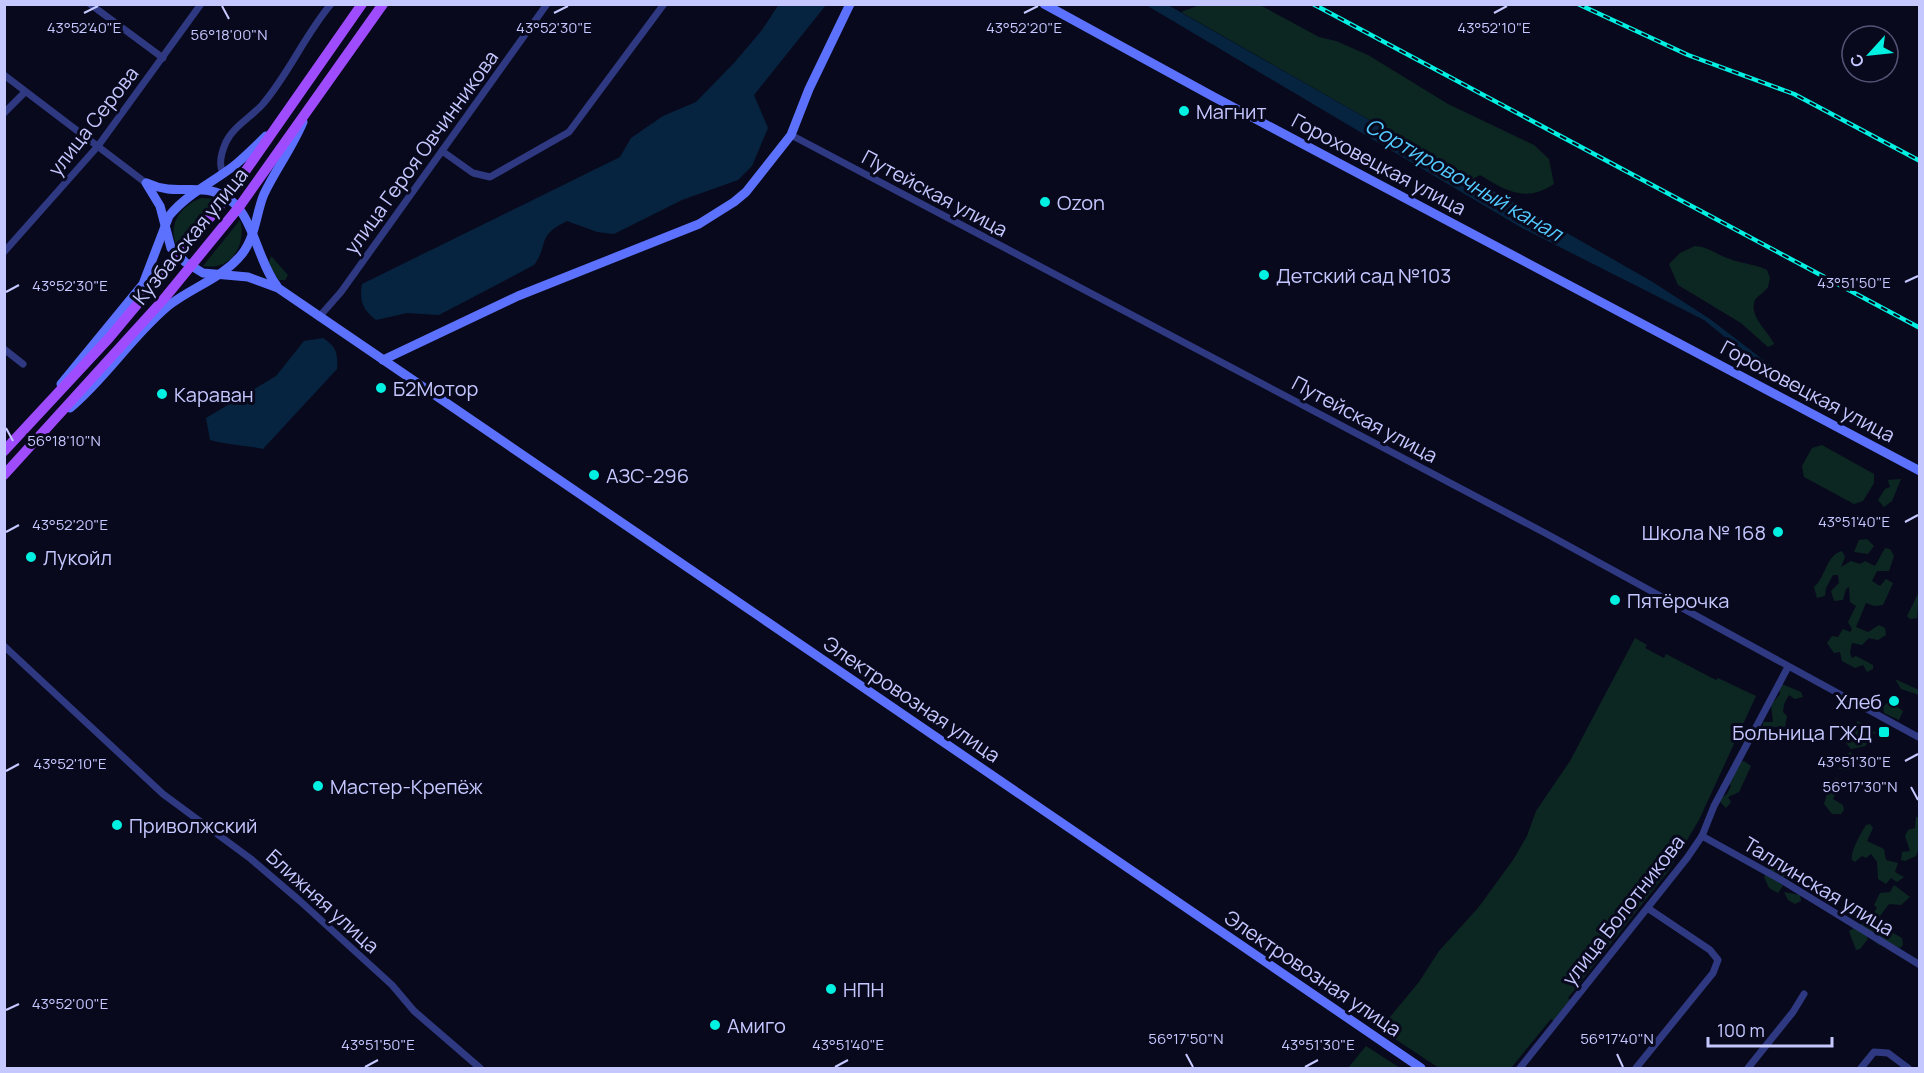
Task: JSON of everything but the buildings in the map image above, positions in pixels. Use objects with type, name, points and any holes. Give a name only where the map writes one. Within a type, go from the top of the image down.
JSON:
[{"type":"main road","name":"Кузбасская улица","points":[[4,452],[178,257],[228,196],[292,108],[362,4]]},
{"type":"main road","name":"Кузбасская улица","points":[[4,475],[191,267],[239,207],[304,118],[383,4]]},
{"type":"street","points":[[90,4],[163,58]]},
{"type":"street","name":"улица Серова","points":[[4,252],[98,146],[201,4]]},
{"type":"street","name":"Кузбасская улица","points":[[223,173],[221,158],[226,141],[262,104],[292,64],[309,30],[331,4]]},
{"type":"street","name":"улица Героя Овчинникова","points":[[319,317],[341,292],[547,4]]},
{"type":"street","points":[[442,151],[473,173],[490,177],[569,132],[664,4]]},
{"type":"street","points":[[383,360],[518,296],[680,233],[718,214],[746,192],[791,135],[809,89],[850,4]]},
{"type":"street","name":"Гороховецкая улица","points":[[1044,4],[1222,102],[1920,471]]},
{"type":"street","points":[[4,75],[146,183],[166,190],[209,190],[228,196],[239,207],[269,276],[278,288]]},
{"type":"street","points":[[4,113],[25,92]]},
{"type":"street","points":[[42,411],[59,385],[143,284],[165,227],[177,207],[196,190],[223,173],[257,146],[292,108]]},
{"type":"street","points":[[51,422],[80,400],[169,306],[219,274],[242,254],[252,236],[263,197],[278,167],[293,147],[304,118]]},
{"type":"street","name":"Путейская улица","points":[[791,135],[1537,528],[1920,738]]},
{"type":"street","points":[[146,183],[160,206],[166,238],[178,257],[203,273],[254,278],[278,288]]},
{"type":"street","name":"Электровозная улица","points":[[278,288],[1421,1068]]},
{"type":"street","points":[[4,349],[23,364]]},
{"type":"street","name":"Ближняя улица","points":[[4,646],[163,794],[250,859],[300,901],[392,985],[414,1011],[480,1068]]},
{"type":"street","name":"улица Болотникова","points":[[1520,1068],[1649,909],[1702,836],[1714,806],[1788,667]]},
{"type":"street","name":"Таллинская улица","points":[[1702,836],[1784,881],[1920,965]]},
{"type":"street","points":[[1636,1068],[1713,973],[1718,960],[1710,950],[1649,909]]},
{"type":"street","points":[[1748,1068],[1793,1012],[1804,994]]},
{"type":"street","points":[[1861,1068],[1874,1052],[1888,1053],[1908,1068]]},
{"type":"green space","points":[[1200,5],[1260,5],[1319,37],[1336,41],[1368,55],[1448,104],[1534,145],[1549,159],[1554,184],[1544,190],[1525,194],[1508,190],[1480,175],[1473,179],[1181,12]]},
{"type":"green space","points":[[201,198],[216,199],[178,249],[173,233],[177,218],[186,207]]},
{"type":"green space","points":[[240,220],[241,238],[235,254],[222,264],[203,266]]},
{"type":"green space","points":[[1695,246],[1767,270],[1770,278],[1768,287],[1756,298],[1754,312],[1774,344],[1768,347],[1741,323],[1678,285],[1669,264],[1680,253]]},
{"type":"green space","points":[[271,256],[288,275],[285,280],[279,280],[268,264]]},
{"type":"green space","points":[[1822,445],[1874,474],[1874,483],[1863,501],[1854,504],[1804,477],[1802,466],[1812,448]]},
{"type":"green space","points":[[1901,479],[1892,501],[1884,507],[1878,500],[1885,489],[1890,487],[1888,480]]},
{"type":"green space","points":[[1867,539],[1874,546],[1868,554],[1854,552],[1859,540]]},
{"type":"green space","points":[[1885,548],[1890,549],[1894,556],[1889,571],[1877,571],[1872,581],[1880,586],[1886,579],[1893,583],[1883,605],[1874,606],[1866,603],[1856,627],[1868,632],[1879,625],[1885,628],[1886,635],[1878,640],[1869,638],[1862,645],[1852,643],[1850,653],[1852,658],[1856,656],[1873,665],[1873,669],[1867,672],[1863,665],[1855,668],[1842,661],[1840,652],[1834,653],[1827,643],[1832,636],[1838,637],[1843,629],[1850,632],[1852,629],[1848,622],[1856,606],[1850,602],[1849,587],[1846,589],[1843,600],[1834,601],[1831,591],[1839,583],[1838,575],[1833,575],[1826,588],[1825,596],[1817,598],[1814,587],[1837,553],[1842,551],[1845,557],[1841,567],[1851,561],[1860,564],[1865,561],[1875,566]]},
{"type":"green space","points":[[1919,592],[1917,618],[1910,619],[1907,616]]},
{"type":"green space","points":[[1635,638],[1647,645],[1645,648],[1664,658],[1666,654],[1716,680],[1718,678],[1756,696],[1699,820],[1669,870],[1568,998],[1570,1000],[1554,1021],[1551,1019],[1511,1068],[1439,1068],[1380,1029],[1419,982],[1439,951],[1478,908],[1513,860],[1527,836],[1536,811],[1570,761]]},
{"type":"green space","points":[[1895,679],[1919,690],[1919,695],[1901,689]]},
{"type":"green space","points":[[1782,684],[1801,692],[1803,697],[1795,699],[1789,695],[1783,712],[1787,716],[1785,727],[1773,727],[1773,737],[1762,735],[1763,722],[1773,722],[1771,705],[1780,694],[1779,688]]},
{"type":"green space","points":[[1889,701],[1903,711],[1899,720],[1884,713],[1883,707]]},
{"type":"green space","points":[[1858,721],[1876,733],[1867,737],[1868,742],[1865,746],[1851,749],[1846,743],[1845,735]]},
{"type":"green space","points":[[1850,752],[1854,757],[1849,770],[1839,769],[1842,758]]},
{"type":"green space","points":[[1744,761],[1751,766],[1739,792],[1728,797],[1731,802],[1726,808],[1718,800],[1727,794],[1731,786],[1729,783],[1739,762]]},
{"type":"green space","points":[[1836,778],[1841,781],[1833,799],[1843,805],[1844,810],[1841,814],[1832,814],[1824,804],[1830,784]]},
{"type":"green space","points":[[1916,817],[1919,817],[1919,848],[1916,856],[1905,861],[1901,860],[1902,852],[1910,851],[1905,836],[1908,830],[1915,828]]},
{"type":"green space","points":[[1870,824],[1873,828],[1867,841],[1884,849],[1886,860],[1898,863],[1895,872],[1904,877],[1897,882],[1891,878],[1886,884],[1878,879],[1877,862],[1871,854],[1866,858],[1862,856],[1855,862],[1852,860],[1859,837],[1866,825]]},
{"type":"green space","points":[[1774,863],[1783,869],[1785,876],[1783,878],[1779,874],[1777,879],[1783,886],[1778,893],[1769,888],[1764,877]]},
{"type":"green space","points":[[1894,885],[1910,897],[1901,905],[1889,904],[1880,916],[1884,921],[1893,924],[1886,929],[1902,938],[1903,945],[1900,948],[1889,943],[1879,945],[1865,934],[1868,939],[1860,949],[1856,950],[1849,931],[1865,922],[1877,923],[1874,912],[1877,908],[1874,905],[1880,893],[1890,892]]},
{"type":"green space","points":[[1784,892],[1800,895],[1801,901],[1795,904],[1788,900]]},
{"type":"green space","points":[[1366,1046],[1400,1068],[1348,1068]]},
{"type":"water","points":[[779,4],[826,5],[754,95],[768,128],[752,166],[738,180],[682,200],[614,234],[597,232],[567,221],[547,236],[534,265],[439,315],[407,313],[376,320],[365,309],[361,296],[362,284],[620,157],[631,138],[663,116],[696,102],[762,30]]},
{"type":"water","name":"Сортировочный канал","points":[[1146,5],[1168,5],[1651,281],[1710,319],[1770,365],[1773,371],[1769,373],[1704,320],[1522,228]]},
{"type":"water","points":[[323,338],[336,351],[337,369],[263,449],[210,440],[206,418],[276,376],[304,341]]},
{"type":"railway","points":[[1313,4],[1920,328]]},
{"type":"railway","points":[[1578,4],[1688,55],[1794,94],[1920,161]]},
{"type":"place","name":"Магнит","points":[[1184,111]]},
{"type":"place","name":"Ozon","points":[[1045,202]]},
{"type":"place","name":"Детский сад №103","points":[[1264,275]]},
{"type":"place","name":"Б2Мотор","points":[[381,388]]},
{"type":"place","name":"Караван","points":[[162,394]]},
{"type":"place","name":"АЗС-296","points":[[594,475]]},
{"type":"place","name":"Школа № 168","points":[[1778,532]]},
{"type":"place","name":"Лукойл","points":[[31,557]]},
{"type":"place","name":"Пятёрочка","points":[[1615,600]]},
{"type":"place","name":"Хлеб","points":[[1894,701]]},
{"type":"place","name":"Больница ГЖД","points":[[1884,732]]},
{"type":"place","name":"Мастер-Крепёж","points":[[318,786]]},
{"type":"place","name":"Приволжский","points":[[117,825]]},
{"type":"place","name":"НПН","points":[[831,989]]},
{"type":"place","name":"Амиго","points":[[715,1025]]}]
